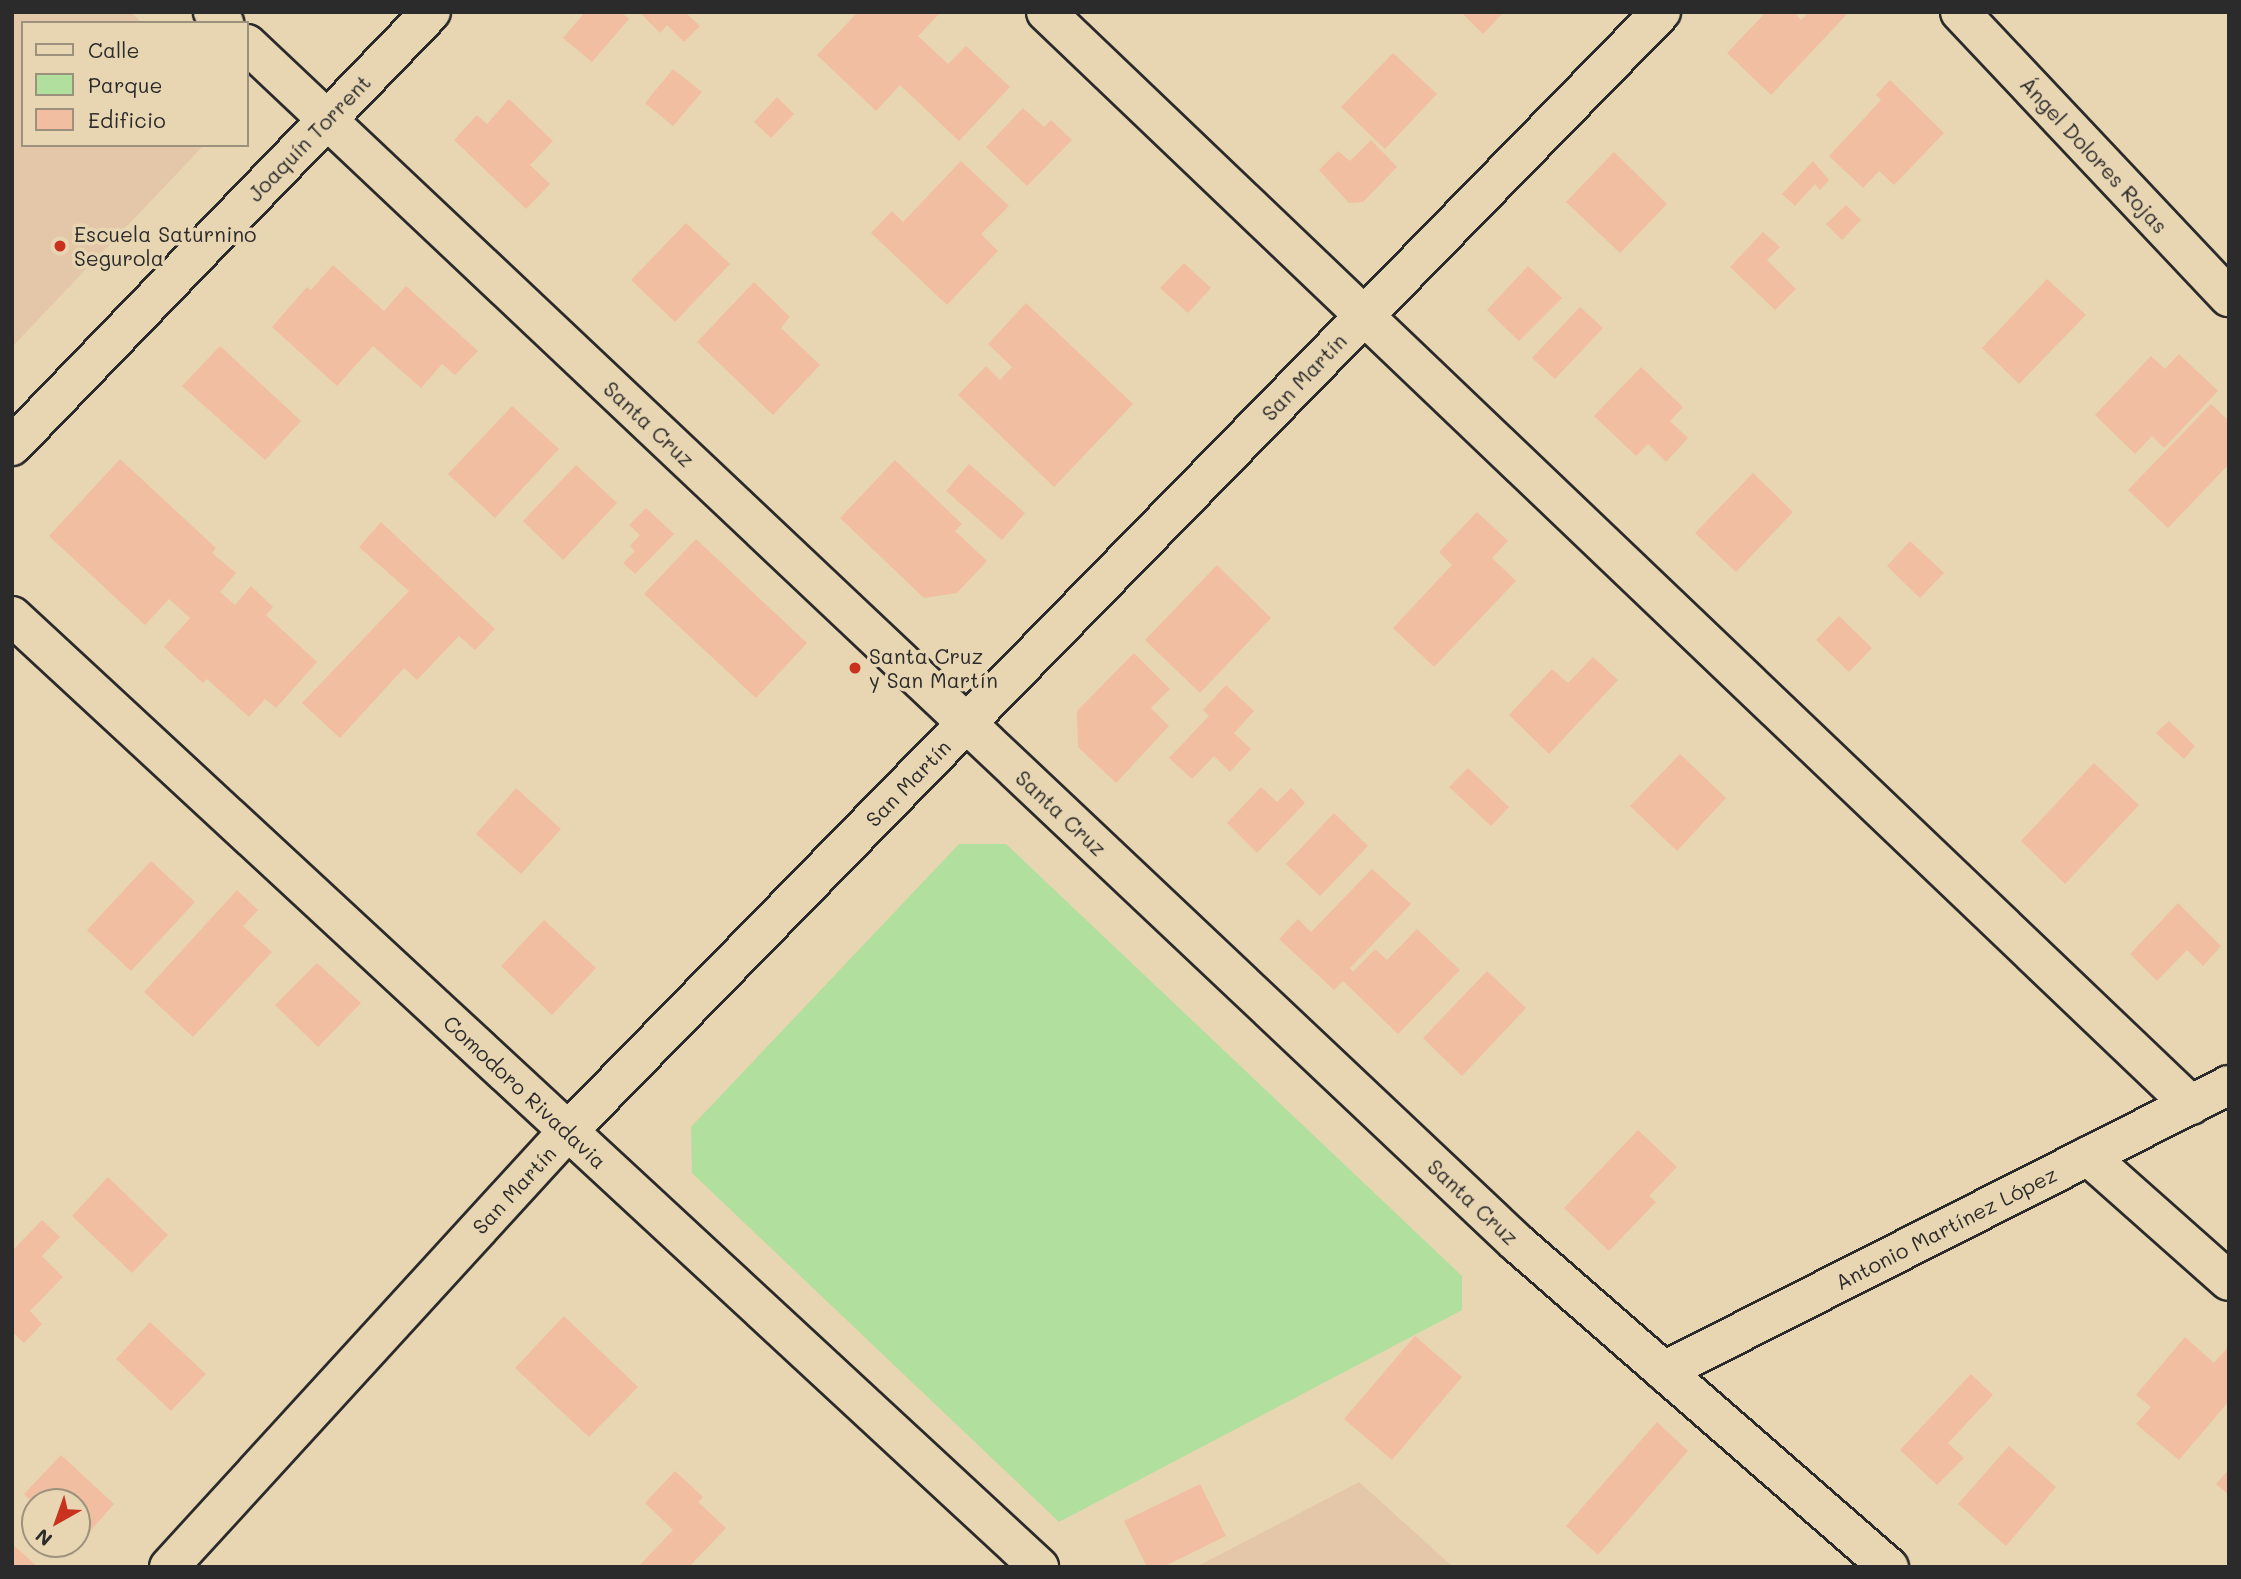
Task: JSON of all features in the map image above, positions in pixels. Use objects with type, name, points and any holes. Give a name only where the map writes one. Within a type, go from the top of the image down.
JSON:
[{"type":"street","name":"Joaquín Torrent","points":[[12,446],[431,12]]},
{"type":"street","points":[[1046,12],[2191,1105]]},
{"type":"street","name":"San Martín","points":[[169,1567],[568,1131],[1661,12]]},
{"type":"street","name":"Ángel Dolores Rojas","points":[[1960,12],[2229,297]]},
{"type":"street","name":"Santa Cruz","points":[[248,45],[1516,1242],[1889,1567]]},
{"type":"street","name":"Comodoro Rivadavia","points":[[12,616],[1038,1567]]},
{"type":"street","name":"Antonio Martínez López","points":[[1664,1371],[2229,1086]]},
{"type":"street","points":[[2088,1156],[2229,1281]]},
{"type":"shaded area","name":"Escuela Saturnino Segurola","points":[[12,12],[131,12],[140,21],[21,21],[21,147],[202,147],[12,347]]},
{"type":"shaded area","points":[[1359,1482],[1453,1567],[1196,1567],[1342,1491]]},
{"type":"green space","points":[[959,844],[1006,844],[1462,1276],[1462,1310],[1059,1522],[692,1173],[691,1127]]},
{"type":"building","points":[[585,12],[621,12],[629,19],[592,62],[563,38]]},
{"type":"building","points":[[639,12],[685,12],[700,26],[684,42],[667,25],[660,33]]},
{"type":"building","points":[[858,12],[941,12],[918,36],[948,64],[966,46],[1010,87],[959,141],[900,85],[876,111],[817,55]]},
{"type":"building","points":[[1461,12],[1504,12],[1483,34]]},
{"type":"building","points":[[1766,12],[1794,12],[1801,20],[1809,12],[1849,12],[1771,95],[1727,53]]},
{"type":"building","points":[[1393,53],[1437,94],[1385,149],[1341,107]]},
{"type":"building","points":[[673,69],[702,92],[673,126],[645,103]]},
{"type":"building","points":[[1890,80],[1944,133],[1894,185],[1879,171],[1863,188],[1829,156],[1881,100],[1876,95]]},
{"type":"building","points":[[777,97],[794,114],[771,138],[754,122]]},
{"type":"building","points":[[509,99],[553,141],[530,165],[550,184],[526,209],[454,140],[477,115],[487,124]]},
{"type":"building","points":[[1023,108],[1044,127],[1051,120],[1072,140],[1027,186],[986,147]]},
{"type":"building","points":[[1371,140],[1397,167],[1363,202],[1349,203],[1319,170],[1338,151],[1350,161]]},
{"type":"building","points":[[1614,152],[1667,204],[1620,253],[1566,202]]},
{"type":"building","points":[[961,161],[1009,206],[981,234],[998,251],[947,305],[871,233],[892,211],[903,222]]},
{"type":"building","points":[[1813,161],[1829,180],[1820,190],[1815,184],[1795,206],[1782,194]]},
{"type":"building","points":[[1846,205],[1861,220],[1842,240],[1826,224]]},
{"type":"building","points":[[686,223],[730,264],[675,322],[631,280]]},
{"type":"building","points":[[1763,232],[1780,247],[1767,260],[1796,289],[1775,310],[1730,267]]},
{"type":"building","points":[[1184,263],[1211,288],[1188,313],[1160,288]]},
{"type":"building","points":[[333,265],[384,311],[406,286],[478,351],[455,375],[442,364],[421,388],[373,346],[337,386],[272,327],[307,287],[311,290]]},
{"type":"building","points":[[1528,266],[1562,298],[1519,341],[1487,310]]},
{"type":"building","points":[[2047,279],[2086,315],[2019,384],[1982,348]]},
{"type":"building","points":[[754,282],[790,317],[781,328],[820,365],[773,415],[697,342]]},
{"type":"building","points":[[1026,303],[1133,404],[1054,487],[958,395],[986,366],[1000,380],[1012,367],[988,344]]},
{"type":"building","points":[[1580,307],[1603,328],[1555,379],[1532,358]]},
{"type":"building","points":[[220,346],[301,421],[265,460],[182,386]]},
{"type":"building","points":[[2179,354],[2218,391],[2164,448],[2152,436],[2135,454],[2095,415],[2151,356],[2165,369]]},
{"type":"building","points":[[1641,367],[1683,407],[1670,421],[1688,438],[1666,462],[1648,444],[1636,456],[1594,416]]},
{"type":"building","points":[[2211,404],[2229,421],[2229,464],[2168,528],[2128,490]]},
{"type":"building","points":[[512,406],[559,449],[495,518],[448,474]]},
{"type":"building","points":[[120,459],[216,548],[212,553],[236,573],[220,592],[235,605],[251,586],[273,607],[266,615],[317,662],[276,708],[265,699],[249,717],[207,679],[203,683],[164,647],[190,618],[169,599],[145,625],[49,536]]},
{"type":"building","points":[[895,460],[962,524],[955,531],[987,561],[957,593],[924,598],[840,518]]},
{"type":"building","points":[[969,464],[1025,513],[1002,540],[946,491]]},
{"type":"building","points":[[576,465],[617,503],[563,560],[523,521]]},
{"type":"building","points":[[1753,473],[1793,512],[1736,572],[1695,533]]},
{"type":"building","points":[[646,508],[674,534],[635,574],[623,563],[635,551],[630,546],[640,535],[629,525]]},
{"type":"building","points":[[1477,512],[1508,541],[1492,558],[1516,581],[1434,667],[1393,628],[1452,565],[1439,552]]},
{"type":"building","points":[[381,522],[495,629],[475,650],[459,636],[417,680],[404,668],[340,738],[302,703],[409,591],[359,547]]},
{"type":"building","points":[[696,539],[807,643],[756,698],[644,594]]},
{"type":"building","points":[[1910,541],[1944,573],[1920,598],[1887,566]]},
{"type":"building","points":[[1217,565],[1271,618],[1200,693],[1145,640]]},
{"type":"building","points":[[1839,616],[1872,648],[1849,672],[1816,640]]},
{"type":"building","points":[[1134,653],[1170,689],[1151,708],[1169,726],[1116,783],[1078,747],[1077,711]]},
{"type":"building","points":[[1593,657],[1618,680],[1549,754],[1509,715],[1552,669],[1568,683]]},
{"type":"building","points":[[1226,685],[1254,711],[1234,733],[1251,749],[1230,772],[1214,756],[1192,779],[1169,758],[1209,716],[1203,710]]},
{"type":"building","points":[[2169,721],[2195,746],[2184,759],[2156,733]]},
{"type":"building","points":[[1680,754],[1726,798],[1677,851],[1630,806]]},
{"type":"building","points":[[2094,763],[2139,805],[2065,884],[2021,841]]},
{"type":"building","points":[[1468,768],[1509,807],[1491,826],[1449,787]]},
{"type":"building","points":[[1261,787],[1277,802],[1291,788],[1305,803],[1257,853],[1227,823]]},
{"type":"building","points":[[516,788],[561,829],[521,874],[476,834]]},
{"type":"building","points":[[1334,813],[1368,846],[1320,896],[1286,864]]},
{"type":"building","points":[[151,861],[195,902],[131,971],[87,930]]},
{"type":"building","points":[[1372,869],[1411,904],[1350,968],[1353,972],[1375,949],[1387,960],[1417,929],[1460,970],[1398,1034],[1343,981],[1334,990],[1279,939],[1298,919],[1311,932]]},
{"type":"building","points":[[237,890],[258,910],[243,926],[272,952],[193,1037],[144,992]]},
{"type":"building","points":[[2178,903],[2221,946],[2203,966],[2187,950],[2157,981],[2130,954]]},
{"type":"building","points":[[544,920],[596,968],[552,1015],[501,966]]},
{"type":"building","points":[[317,963],[361,1003],[318,1047],[275,1005]]},
{"type":"building","points":[[1487,971],[1526,1008],[1462,1076],[1423,1038]]},
{"type":"building","points":[[1638,1130],[1677,1167],[1649,1196],[1656,1202],[1609,1251],[1564,1208]]},
{"type":"building","points":[[108,1177],[168,1235],[132,1273],[72,1216]]},
{"type":"building","points":[[42,1220],[60,1237],[42,1256],[63,1277],[30,1311],[42,1324],[24,1343],[12,1332],[12,1251]]},
{"type":"building","points":[[564,1316],[638,1387],[589,1437],[515,1368]]},
{"type":"building","points":[[150,1322],[206,1374],[171,1411],[116,1359]]},
{"type":"building","points":[[1415,1336],[1462,1377],[1392,1460],[1344,1419]]},
{"type":"building","points":[[2185,1337],[2214,1363],[2229,1346],[2229,1401],[2179,1460],[2136,1424],[2151,1407],[2136,1395]]},
{"type":"building","points":[[1971,1374],[1993,1395],[1948,1443],[1964,1458],[1937,1485],[1900,1450]]},
{"type":"building","points":[[1657,1422],[1688,1451],[1598,1555],[1566,1526]]},
{"type":"building","points":[[2009,1446],[2056,1487],[2006,1546],[1958,1504]]},
{"type":"building","points":[[61,1455],[114,1504],[91,1530],[91,1488],[30,1488]]},
{"type":"building","points":[[2229,1469],[2229,1495],[2216,1484]]},
{"type":"building","points":[[675,1471],[703,1497],[698,1502],[726,1528],[689,1567],[638,1567],[673,1530],[645,1503]]},
{"type":"building","points":[[1200,1484],[1226,1536],[1163,1567],[1147,1567],[1124,1521]]},
{"type":"building","points":[[12,1544],[21,1552],[21,1558],[28,1558],[38,1567],[12,1567]]},
{"type":"place","name":"Escuela Saturnino Segurola","points":[[60,246]]},
{"type":"place","name":"Santa Cruz y San Martín","points":[[855,668]]}]
